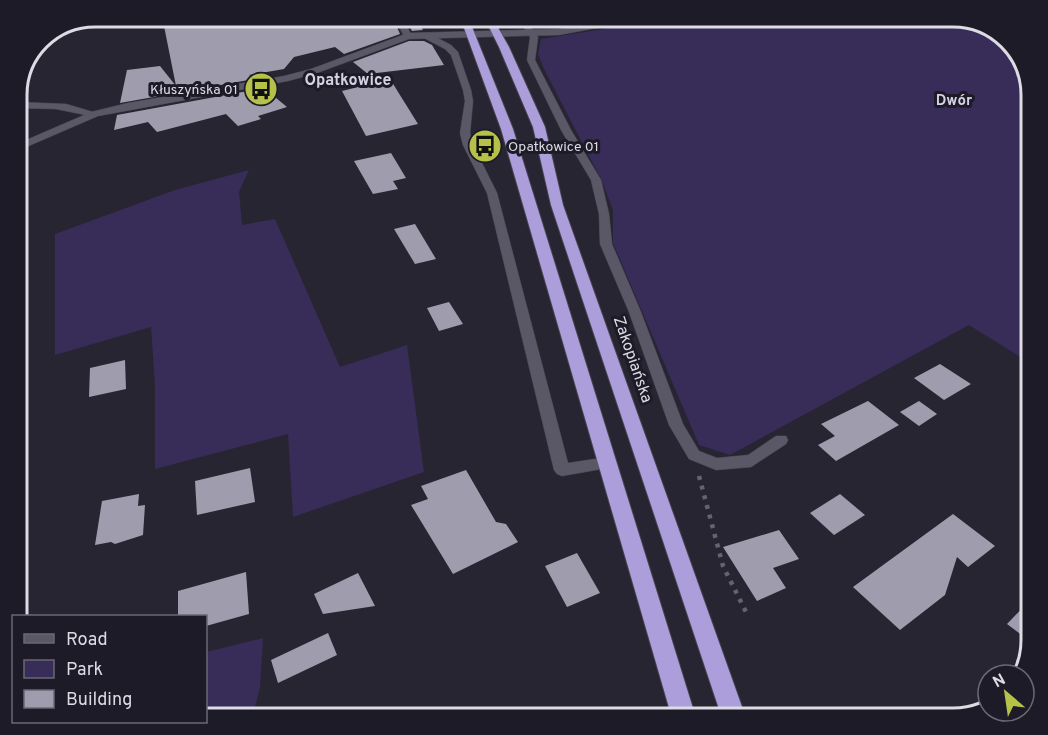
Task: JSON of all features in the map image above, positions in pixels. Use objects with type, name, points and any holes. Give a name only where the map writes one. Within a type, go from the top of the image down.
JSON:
[{"type":"highway","points":[[468,27],[507,129],[681,708]]},
{"type":"highway","name":"Zakopiańska","points":[[494,27],[539,127],[557,205],[731,708]]},
{"type":"street","points":[[404,27],[408,36]]},
{"type":"street","points":[[27,144],[95,114],[128,106],[285,79],[408,36],[567,31],[590,27]]},
{"type":"street","points":[[27,105],[76,108],[95,114]]},
{"type":"lane","points":[[528,27],[534,37],[531,60],[572,142],[596,180],[604,214],[606,244],[635,312],[676,425],[694,455],[716,464],[751,461],[782,440]]},
{"type":"lane","points":[[425,35],[455,54],[467,90],[469,101],[465,133],[469,150],[492,193],[562,470],[608,463]]},
{"type":"path","points":[[694,455],[716,549],[735,598],[748,616]]},
{"type":"green space","points":[[616,27],[953,27],[966,28],[991,38],[1012,61],[1019,77],[1021,95],[1021,357],[969,325],[730,455],[699,445],[613,243],[613,210],[602,181],[538,54],[541,39]]},
{"type":"green space","points":[[249,170],[239,192],[242,225],[275,219],[340,367],[407,345],[424,472],[293,517],[288,434],[155,469],[155,385],[151,327],[55,355],[55,234],[175,190]]},
{"type":"green space","points":[[263,638],[260,688],[255,708],[207,708],[207,652]]},
{"type":"building","points":[[164,27],[397,27],[400,34],[344,54],[335,47],[294,57],[284,69],[249,75],[254,79],[120,103],[127,70],[160,66],[176,86]]},
{"type":"building","points":[[410,27],[421,27],[423,30],[412,31]]},
{"type":"building","points":[[409,41],[424,41],[432,45],[444,65],[368,74],[353,62]]},
{"type":"building","points":[[390,79],[418,124],[366,136],[342,91]]},
{"type":"building","points":[[264,88],[287,107],[258,116],[261,119],[238,126],[226,114],[157,132],[148,122],[114,130],[117,115]]},
{"type":"building","points":[[391,153],[406,178],[393,181],[398,189],[373,194],[354,161]]},
{"type":"building","points":[[415,224],[436,259],[415,264],[394,229]]},
{"type":"building","points":[[449,302],[463,324],[439,331],[427,308]]},
{"type":"building","points":[[125,360],[126,389],[89,397],[90,368]]},
{"type":"building","points":[[940,364],[971,384],[944,400],[914,378]]},
{"type":"building","points":[[868,401],[899,425],[836,461],[818,445],[835,436],[821,424]]},
{"type":"building","points":[[919,401],[937,414],[919,426],[900,412]]},
{"type":"building","points":[[250,468],[255,502],[197,515],[195,481]]},
{"type":"building","points":[[466,470],[496,522],[506,524],[518,542],[453,574],[411,505],[428,499],[421,486]]},
{"type":"building","points":[[139,494],[138,506],[145,505],[143,535],[115,544],[111,542],[95,545],[102,501]]},
{"type":"building","points":[[840,494],[865,515],[834,535],[810,513]]},
{"type":"building","points":[[953,514],[995,546],[968,567],[957,557],[945,595],[900,630],[853,587]]},
{"type":"building","points":[[779,530],[799,559],[773,568],[786,588],[757,601],[723,547]]},
{"type":"building","points":[[577,553],[600,593],[567,607],[545,566]]},
{"type":"building","points":[[246,572],[249,614],[207,626],[207,615],[178,615],[178,591]]},
{"type":"building","points":[[358,573],[375,606],[323,614],[314,594]]},
{"type":"building","points":[[1021,609],[1021,634],[1007,624]]},
{"type":"building","points":[[328,633],[337,655],[278,683],[271,660]]},
{"type":"place","name":"Kłuszyńska 01","points":[[261,89]]},
{"type":"place","name":"Opatkowice 01","points":[[485,146]]},
{"type":"district","name":"Opatkowice","points":[[348,79]]},
{"type":"district","name":"Dwór","points":[[954,100]]}]
